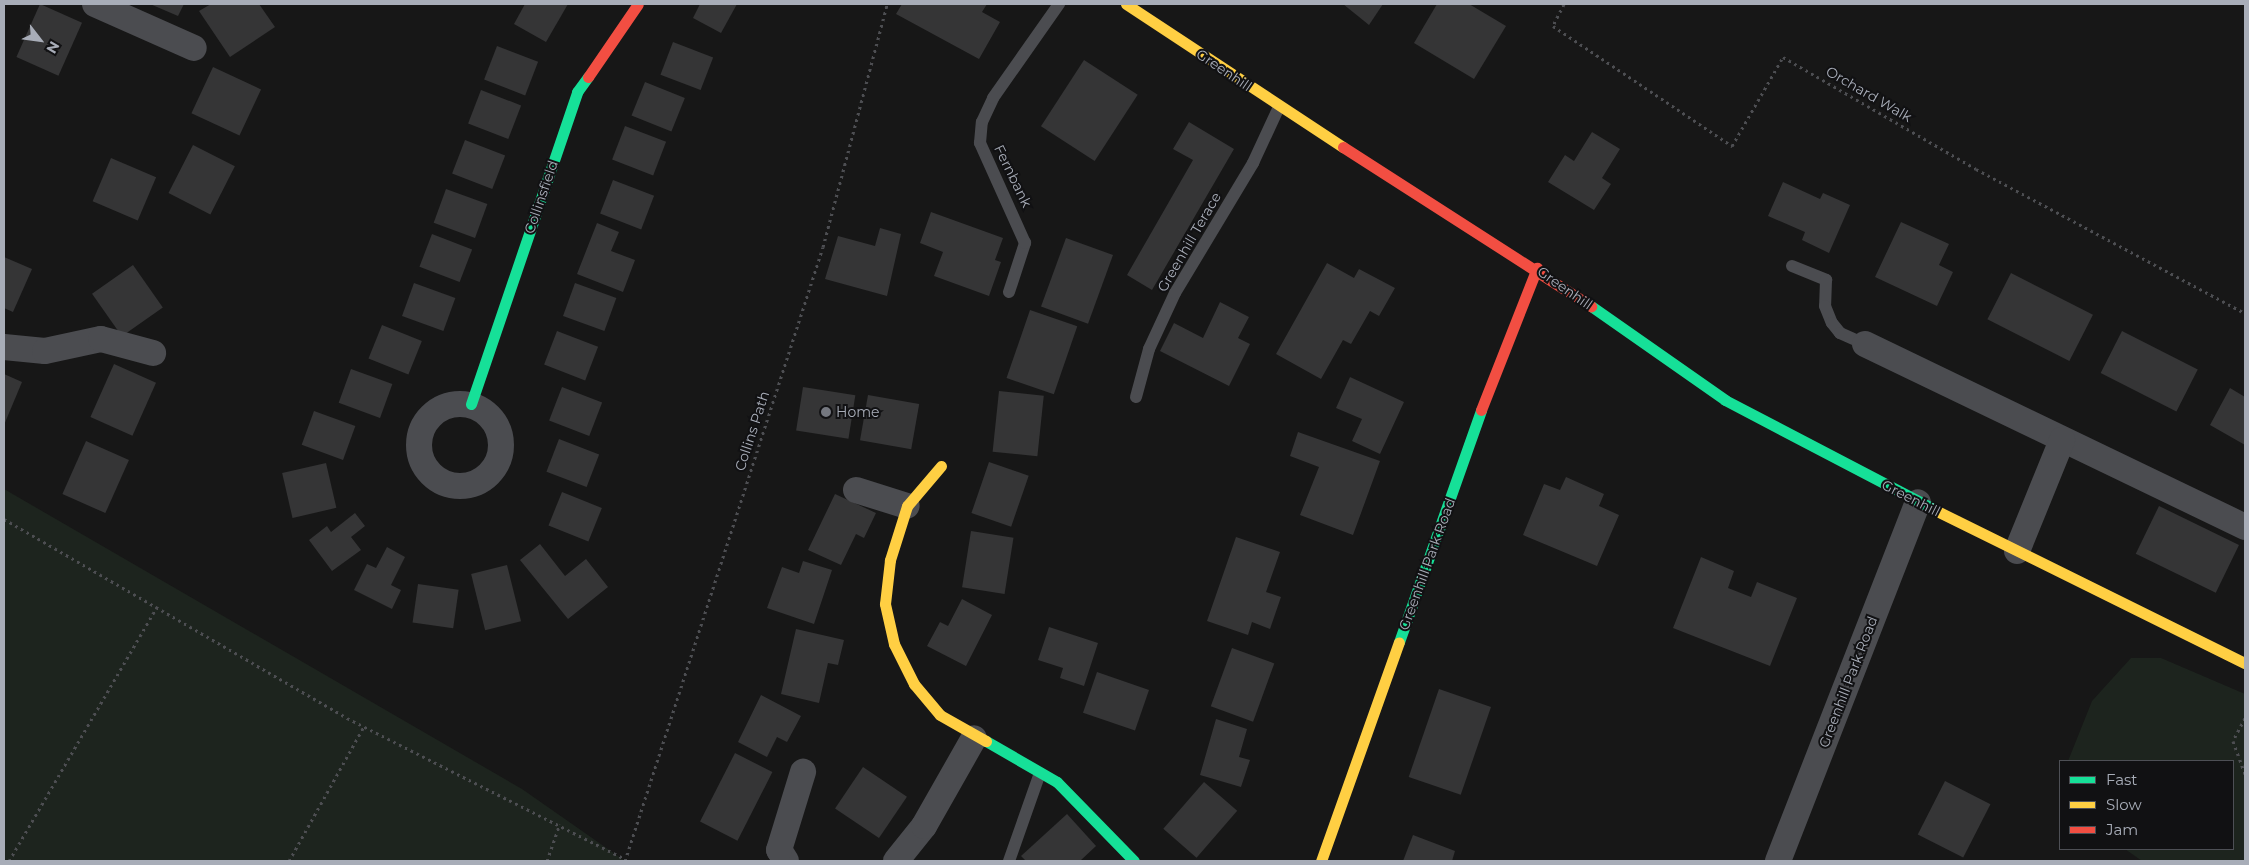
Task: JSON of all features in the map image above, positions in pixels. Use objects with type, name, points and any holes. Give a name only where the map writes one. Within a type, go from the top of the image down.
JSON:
[{"type":"street","points":[[95,4],[194,48]]},
{"type":"street","name":"Collinsfield","points":[[471,404],[577,92],[638,4]]},
{"type":"street","name":"Greenhill","points":[[1126,4],[1279,107],[1537,268],[1726,400],[1918,502],[2245,663]]},
{"type":"street","name":"Greenhill Park Road","points":[[1321,861],[1501,356],[1537,268]]},
{"type":"street","points":[[4,347],[45,350],[102,339],[153,353]]},
{"type":"street","points":[[1865,344],[2245,527]]},
{"type":"street","points":[[2016,551],[2062,440]]},
{"type":"street","points":[[941,466],[907,506],[890,560],[886,604],[894,644],[914,684],[940,715],[974,738],[1040,773],[1094,816],[1134,861]]},
{"type":"street","points":[[856,490],[907,506]]},
{"type":"street","name":"Greenhill Park Road","points":[[1778,861],[1918,502]]},
{"type":"street","points":[[896,861],[924,826],[974,738]]},
{"type":"street","points":[[786,861],[779,850],[803,772]]},
{"type":"lane","name":"Fernbank","points":[[1009,292],[1025,243],[980,144],[982,122],[993,98],[1059,4]]},
{"type":"lane","name":"Greenhill Terace","points":[[1136,396],[1149,349],[1175,293],[1253,163],[1279,107]]},
{"type":"lane","points":[[1792,266],[1826,280],[1825,306],[1832,323],[1840,333],[1865,344]]},
{"type":"lane","points":[[1009,861],[1040,773]]},
{"type":"path","name":"Collins Path","points":[[625,860],[823,247],[887,4]]},
{"type":"path","name":"Orchard Walk","points":[[1564,4],[1553,26],[1732,146],[1783,57],[1976,170],[2245,313]]},
{"type":"path","points":[[4,519],[364,726],[560,824],[625,860]]},
{"type":"path","points":[[9,861],[157,607]]},
{"type":"path","points":[[2245,718],[2233,741],[2245,774]]},
{"type":"path","points":[[289,861],[364,726]]},
{"type":"path","points":[[547,861],[560,824]]},
{"type":"shaded area","points":[[4,489],[522,789],[625,861],[4,861]]},
{"type":"shaded area","points":[[2131,658],[2161,658],[2245,694],[2245,861],[2142,861],[2126,850],[2234,850],[2234,760],[2068,760],[2092,701]]},
{"type":"building","points":[[40,4],[82,23],[58,76],[16,57]]},
{"type":"building","points":[[150,4],[184,4],[178,16]]},
{"type":"building","points":[[211,4],[259,4],[275,27],[230,57],[199,11]]},
{"type":"building","points":[[525,4],[568,4],[546,42],[514,24]]},
{"type":"building","points":[[700,4],[737,4],[721,33],[693,18]]},
{"type":"building","points":[[902,4],[987,4],[982,12],[1000,22],[979,59],[896,14]]},
{"type":"building","points":[[1343,4],[1383,4],[1369,25]]},
{"type":"building","points":[[1437,4],[1469,4],[1506,26],[1474,79],[1414,43]]},
{"type":"building","points":[[673,42],[713,57],[701,90],[660,75]]},
{"type":"building","points":[[497,46],[538,62],[525,95],[484,80]]},
{"type":"building","points":[[1084,60],[1138,95],[1095,161],[1041,126]]},
{"type":"building","points":[[213,67],[261,89],[239,136],[191,113]]},
{"type":"building","points":[[645,82],[685,98],[671,131],[632,115]]},
{"type":"building","points":[[481,90],[521,105],[508,139],[468,124]]},
{"type":"building","points":[[1189,122],[1234,149],[1152,290],[1127,275],[1193,160],[1173,149]]},
{"type":"building","points":[[625,126],[666,142],[653,175],[612,160]]},
{"type":"building","points":[[1592,132],[1620,149],[1602,178],[1611,184],[1594,210],[1548,182],[1565,155],[1574,161]]},
{"type":"building","points":[[465,140],[505,155],[492,189],[452,174]]},
{"type":"building","points":[[193,145],[235,166],[210,214],[168,193]]},
{"type":"building","points":[[111,158],[156,177],[138,220],[93,201]]},
{"type":"building","points":[[613,180],[654,196],[641,229],[600,214]]},
{"type":"building","points":[[1783,182],[1820,199],[1823,193],[1850,205],[1829,253],[1802,240],[1805,232],[1768,216]]},
{"type":"building","points":[[446,189],[487,204],[475,238],[434,223]]},
{"type":"building","points":[[931,212],[1003,238],[995,260],[1001,262],[989,296],[934,276],[943,252],[920,243]]},
{"type":"building","points":[[1901,222],[1949,244],[1939,265],[1953,272],[1937,306],[1875,277]]},
{"type":"building","points":[[597,223],[619,232],[611,251],[635,260],[623,292],[577,274]]},
{"type":"building","points":[[880,228],[901,234],[887,296],[825,279],[838,236],[875,246]]},
{"type":"building","points":[[432,234],[472,249],[460,282],[419,267]]},
{"type":"building","points":[[1066,238],[1113,255],[1088,324],[1041,307]]},
{"type":"building","points":[[4,257],[32,269],[13,312],[4,308]]},
{"type":"building","points":[[1327,263],[1354,278],[1359,269],[1395,288],[1379,316],[1370,311],[1351,344],[1343,340],[1321,379],[1276,354]]},
{"type":"building","points":[[133,265],[163,308],[122,336],[92,294]]},
{"type":"building","points":[[2011,273],[2093,315],[2069,361],[1987,319]]},
{"type":"building","points":[[414,283],[455,298],[443,331],[402,316]]},
{"type":"building","points":[[575,283],[616,298],[604,331],[563,316]]},
{"type":"building","points":[[1220,302],[1249,317],[1238,338],[1250,344],[1229,386],[1160,351],[1174,323],[1203,338]]},
{"type":"building","points":[[1030,310],[1077,326],[1054,394],[1007,378]]},
{"type":"building","points":[[382,325],[422,341],[408,374],[369,358]]},
{"type":"building","points":[[557,331],[598,347],[585,380],[544,365]]},
{"type":"building","points":[[2122,331],[2198,370],[2176,411],[2101,373]]},
{"type":"building","points":[[114,364],[156,383],[132,436],[90,417]]},
{"type":"building","points":[[351,369],[392,384],[380,418],[339,403]]},
{"type":"building","points":[[4,374],[22,382],[4,425]]},
{"type":"building","points":[[1350,377],[1404,402],[1380,454],[1352,441],[1362,419],[1336,408]]},
{"type":"building","points":[[562,387],[602,402],[589,436],[549,421]]},
{"type":"building","name":"Home","points":[[803,387],[855,395],[848,439],[796,430]]},
{"type":"building","points":[[2230,388],[2245,397],[2245,445],[2210,425]]},
{"type":"building","points":[[999,391],[1044,396],[1037,456],[993,452]]},
{"type":"building","points":[[868,395],[919,404],[911,449],[860,440]]},
{"type":"building","points":[[314,411],[355,426],[343,460],[302,445]]},
{"type":"building","points":[[1298,432],[1380,461],[1353,535],[1300,515],[1319,467],[1290,456]]},
{"type":"building","points":[[559,439],[599,454],[587,487],[546,472]]},
{"type":"building","points":[[86,441],[129,460],[105,513],[62,494]]},
{"type":"building","points":[[989,462],[1029,476],[1011,527],[971,513]]},
{"type":"building","points":[[326,463],[336,508],[293,518],[282,473]]},
{"type":"building","points":[[1566,477],[1604,494],[1599,506],[1619,515],[1597,566],[1523,535],[1544,484],[1560,490]]},
{"type":"building","points":[[562,492],[602,508],[588,541],[549,525]]},
{"type":"building","points":[[835,494],[876,513],[864,538],[856,534],[841,565],[808,550]]},
{"type":"building","points":[[2159,506],[2239,545],[2216,593],[2136,554]]},
{"type":"building","points":[[355,513],[365,526],[351,537],[361,550],[332,571],[309,540],[327,526],[331,532]]},
{"type":"building","points":[[971,531],[1013,538],[1005,594],[962,587]]},
{"type":"building","points":[[1236,537],[1280,552],[1266,592],[1281,597],[1270,629],[1252,622],[1248,635],[1207,621]]},
{"type":"building","points":[[540,544],[565,576],[586,559],[608,587],[568,619],[520,560]]},
{"type":"building","points":[[387,547],[405,557],[391,585],[401,590],[392,609],[354,590],[367,564],[376,568]]},
{"type":"building","points":[[1701,557],[1734,571],[1728,588],[1751,597],[1757,582],[1797,598],[1770,666],[1673,628]]},
{"type":"building","points":[[803,561],[832,570],[814,624],[767,608],[782,567],[799,573]]},
{"type":"building","points":[[507,565],[521,621],[485,630],[471,574]]},
{"type":"building","points":[[418,584],[459,590],[453,628],[413,623]]},
{"type":"building","points":[[962,599],[992,615],[966,666],[927,646],[940,622],[948,626]]},
{"type":"building","points":[[1049,627],[1098,643],[1084,686],[1060,678],[1063,668],[1038,660]]},
{"type":"building","points":[[796,629],[844,640],[838,665],[828,663],[819,703],[781,694]]},
{"type":"building","points":[[1232,648],[1274,663],[1253,722],[1211,706]]},
{"type":"building","points":[[1097,672],[1149,690],[1135,731],[1083,713]]},
{"type":"building","points":[[1439,689],[1491,707],[1461,795],[1409,777]]},
{"type":"building","points":[[761,695],[801,716],[787,742],[777,737],[767,757],[738,742]]},
{"type":"building","points":[[1216,719],[1247,729],[1239,757],[1250,760],[1241,787],[1200,775]]},
{"type":"building","points":[[735,753],[772,772],[737,841],[700,822]]},
{"type":"building","points":[[863,767],[907,797],[879,838],[835,808]]},
{"type":"building","points":[[1945,781],[1990,804],[1963,858],[1918,834]]},
{"type":"building","points":[[1204,782],[1237,811],[1197,858],[1163,829]]},
{"type":"building","points":[[1067,814],[1096,846],[1080,861],[1026,861],[1021,856]]},
{"type":"building","points":[[1413,835],[1455,851],[1452,861],[1403,861]]},
{"type":"traffic: fast","points":[[471,404],[577,92],[588,77]]},
{"type":"traffic: fast","points":[[1591,306],[1725,400],[1937,511]]},
{"type":"traffic: fast","points":[[1399,642],[1481,410]]},
{"type":"traffic: fast","points":[[986,741],[1057,782],[1134,861]]},
{"type":"traffic: slow","points":[[1126,4],[1343,147]]},
{"type":"traffic: slow","points":[[941,466],[907,506],[890,560],[885,604],[894,644],[914,684],[940,715],[986,741]]},
{"type":"traffic: slow","points":[[1937,511],[2245,663]]},
{"type":"traffic: slow","points":[[1321,861],[1399,642]]},
{"type":"traffic: jam","points":[[588,77],[638,4]]},
{"type":"traffic: jam","points":[[1343,147],[1591,306]]},
{"type":"traffic: jam","points":[[1481,410],[1537,268]]},
{"type":"place","name":"Home","points":[[826,412]]}]
